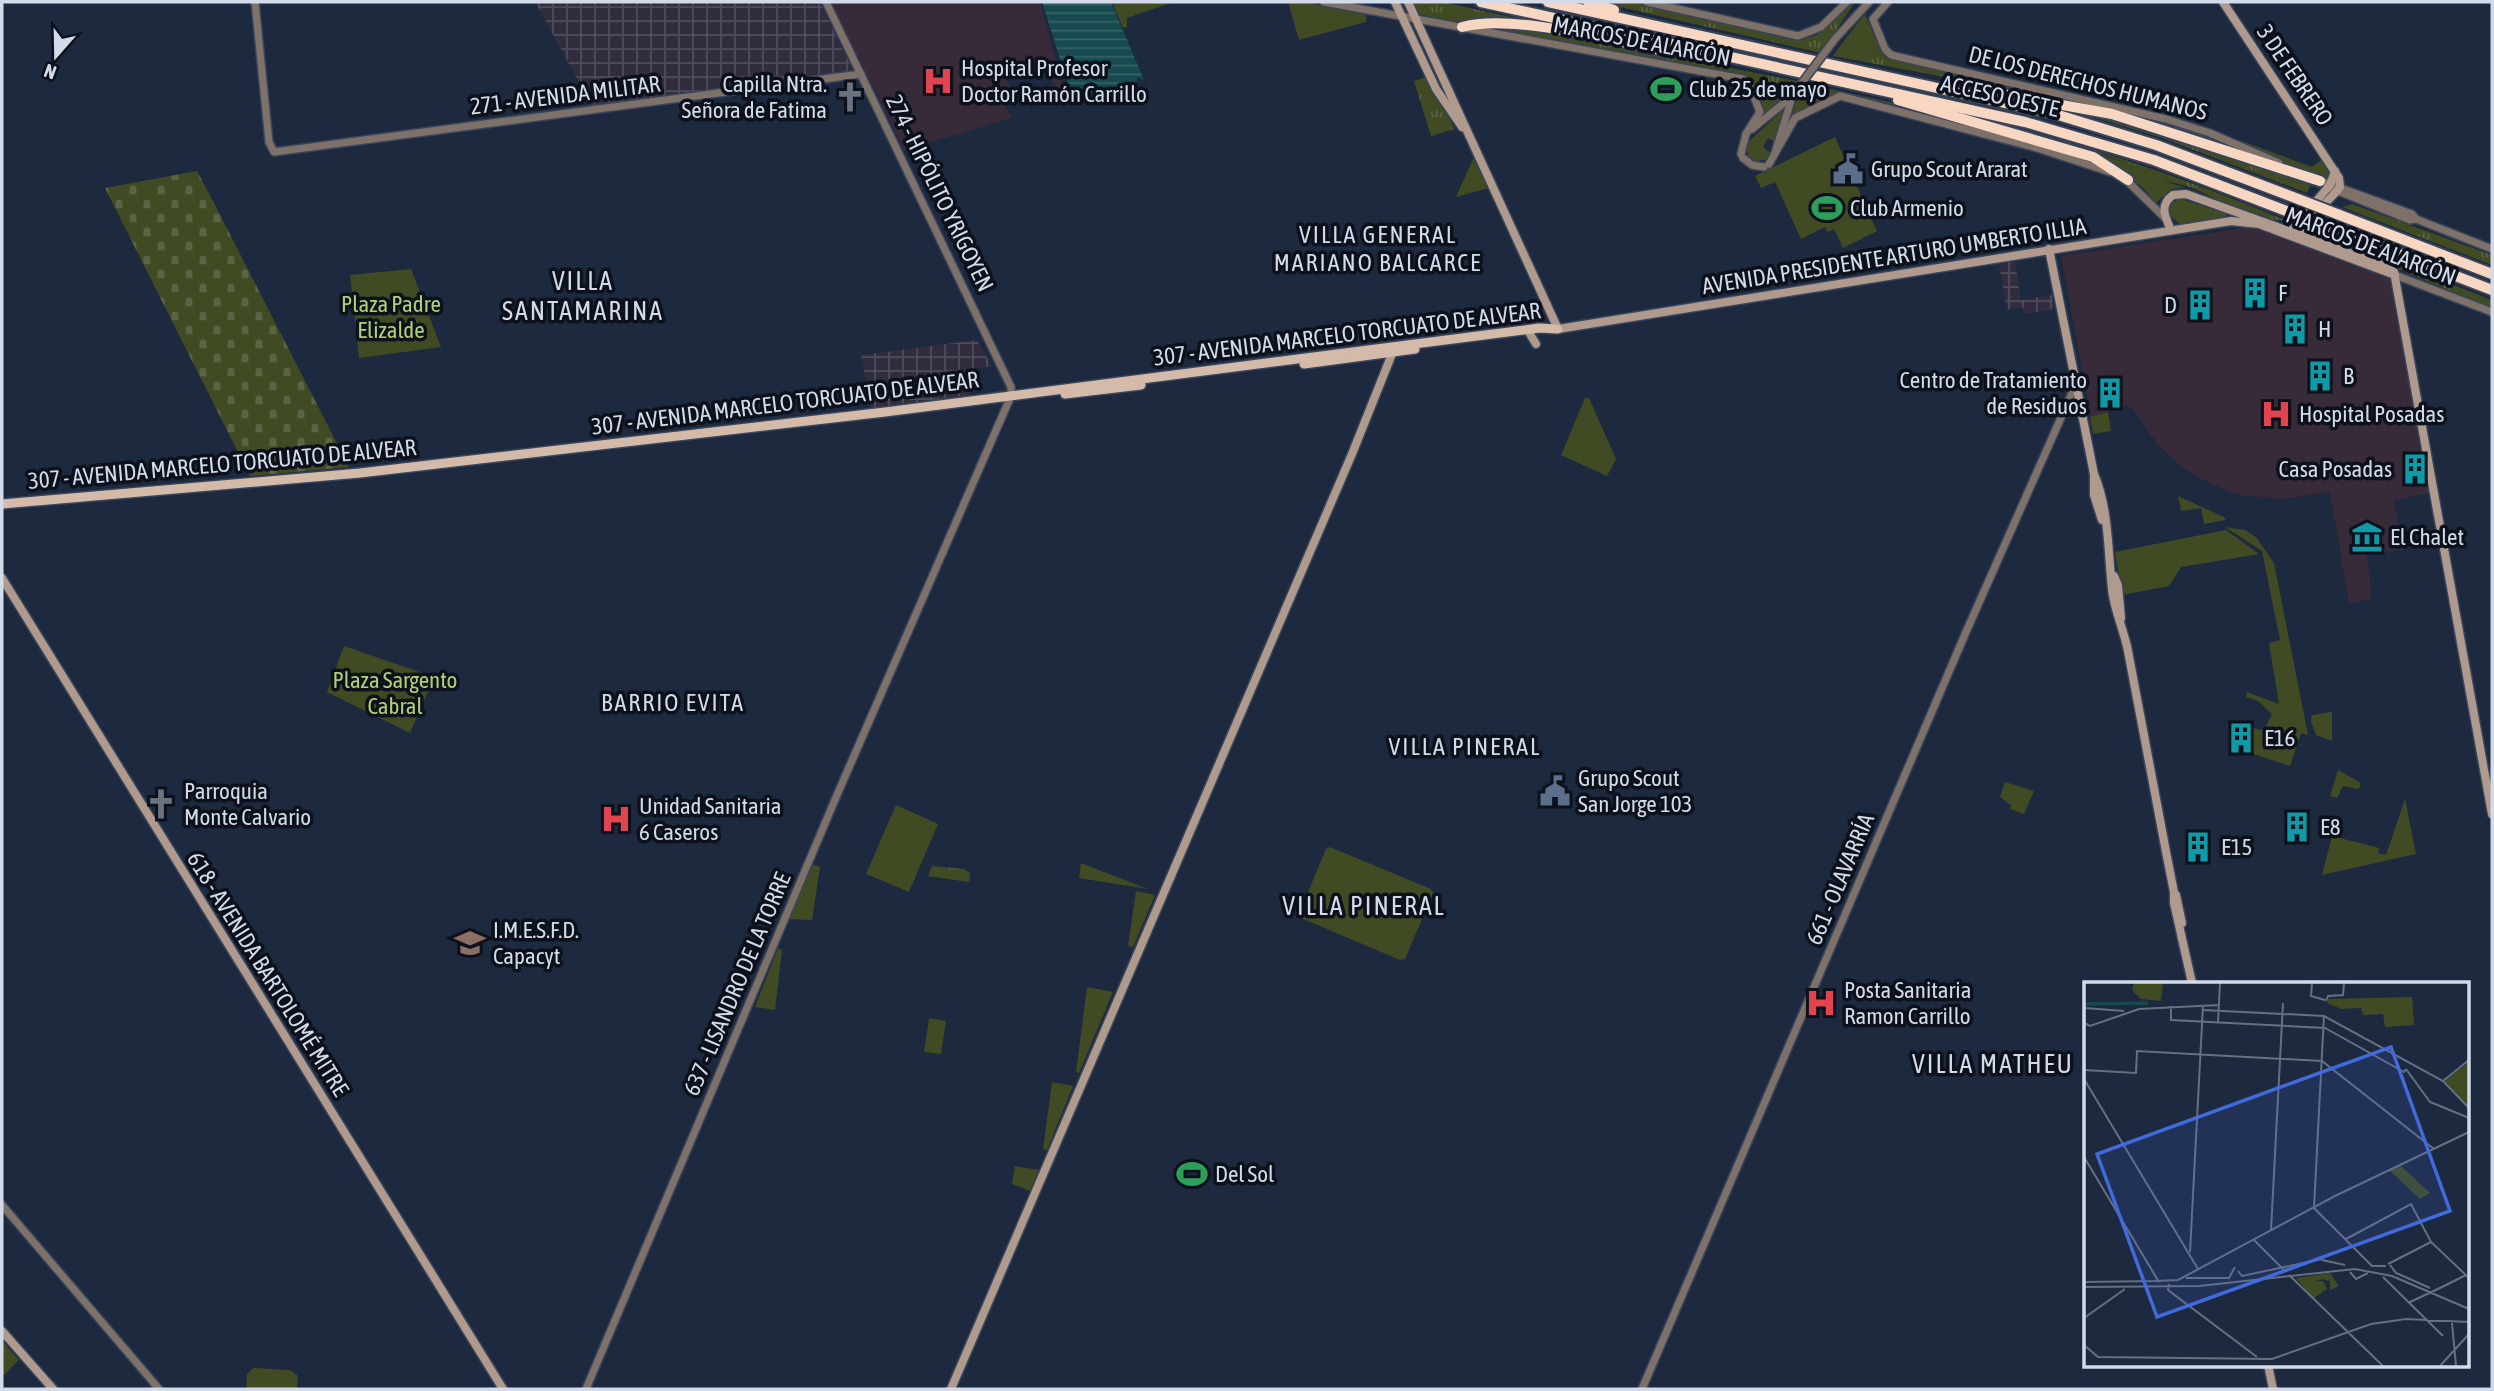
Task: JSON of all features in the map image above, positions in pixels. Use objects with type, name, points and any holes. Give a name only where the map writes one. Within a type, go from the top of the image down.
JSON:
[{"type":"highway","name":"ACCESO OESTE","points":[[1481,2],[2072,135],[2154,160],[2492,290]]},
{"type":"highway","name":"ACCESO OESTE","points":[[1548,2],[1917,82],[2091,123],[2492,274]]},
{"type":"highway","points":[[1588,2],[1660,26]]},
{"type":"highway","points":[[1462,27],[1477,24],[1526,26],[1674,52],[1717,56]]},
{"type":"highway","points":[[1820,77],[2062,147],[2103,162],[2128,180]]},
{"type":"highway","points":[[1917,82],[2094,109],[2331,187]]},
{"type":"main road","points":[[1395,2],[1409,19],[1464,129],[1558,329]]},
{"type":"main road","points":[[1408,2],[1409,19],[1436,89],[1464,129]]},
{"type":"main road","name":"3 DE FEBRERO","points":[[2223,2],[2335,170],[2331,187],[2293,233]]},
{"type":"main road","name":"MARCOS DE ALARCÓN","points":[[2171,230],[2165,218],[2166,202],[2173,195],[2182,193],[2388,267],[2395,275]]},
{"type":"main road","name":"AVENIDA PRESIDENTE ARTURO UMBERTO ILLIA","points":[[1558,329],[2235,221]]},
{"type":"main road","name":"MARCOS DE ALARCÓN","points":[[2235,221],[2293,233],[2395,275]]},
{"type":"main road","points":[[2049,249],[2094,474],[2094,495],[2104,523],[2113,575],[2112,587],[2133,681],[2140,698],[2142,730],[2162,816],[2162,832],[2174,892],[2181,906],[2181,927],[2192,982]]},
{"type":"main road","points":[[2395,275],[2492,814]]},
{"type":"main road","name":"307 - AVENIDA MARCELO TORCUATO DE ALVEAR","points":[[2,506],[362,477],[1010,398],[1539,328],[1558,329]]},
{"type":"main road","name":"307 - AVENIDA MARCELO TORCUATO DE ALVEAR","points":[[1394,349],[1558,329]]},
{"type":"main road","points":[[1530,334],[1536,344]]},
{"type":"main road","points":[[951,1389],[1394,349]]},
{"type":"main road","name":"618 - AVENIDA BARTOLOMÉ MITRE","points":[[2,578],[503,1389]]},
{"type":"main road","points":[[2,1331],[53,1389]]},
{"type":"main road","points":[[2268,1366],[2273,1389]]},
{"type":"street","name":"271 - AVENIDA MILITAR","points":[[255,2],[269,142],[274,152],[861,75]]},
{"type":"street","name":"274 - HIPÓLITO YRIGOYEN","points":[[826,2],[985,330],[1011,387],[1010,398]]},
{"type":"street","name":"MARCOS DE ALARCÓN","points":[[1324,2],[1743,79],[1749,84],[1760,112],[1746,134],[1742,156],[1752,165],[1767,165],[1795,118],[1840,96],[2036,148],[2128,180],[2165,218]]},
{"type":"street","points":[[1647,2],[1798,36],[1822,27],[1847,2]]},
{"type":"street","points":[[1851,19],[1860,2]]},
{"type":"street","points":[[1746,134],[1794,93],[1851,19],[1869,2]]},
{"type":"street","name":"DE LOS DERECHOS HUMANOS","points":[[1888,2],[1873,19],[1885,49],[1891,55],[2166,119],[2210,133],[2331,187],[2412,215],[2416,219],[2492,249]]},
{"type":"street","points":[[1774,156],[1794,93]]},
{"type":"street","name":"MARCOS DE ALARCÓN","points":[[2395,275],[2492,312]]},
{"type":"street","name":"661 - OLAVARRÍA","points":[[1642,1389],[1966,632],[2076,384]]},
{"type":"street","name":"637 - LISANDRO DE LA TORRE","points":[[586,1389],[837,795],[1010,398]]},
{"type":"street","points":[[2,1206],[159,1389]]},
{"type":"shaded area","points":[[535,2],[820,2],[853,71],[592,106]]},
{"type":"shaded area","name":"Hospital Profesor Doctor Ramón Carrillo","points":[[831,2],[1040,2],[1067,101],[1056,104],[1047,64],[1004,74],[1010,87],[997,93],[1012,118],[904,150]]},
{"type":"shaded area","points":[[1042,2],[1111,2],[1144,80],[1138,77],[1136,83],[1072,97]]},
{"type":"shaded area","name":"Hospital Posadas","points":[[2250,227],[2390,279],[2431,493],[2394,500],[2403,550],[2367,554],[2372,599],[2349,604],[2330,492],[2285,499],[2238,495],[2183,468],[2158,445],[2132,408],[2127,406],[2091,417],[2061,256]]},
{"type":"shaded area","points":[[2015,261],[2021,300],[2052,295],[2054,309],[2025,314],[2023,307],[2007,310],[1999,264]]},
{"type":"shaded area","points":[[977,340],[992,366],[967,370],[970,395],[871,408],[861,355]]},
{"type":"green space","points":[[1112,2],[1174,2],[1127,18],[1127,27],[1123,28]]},
{"type":"green space","points":[[1288,2],[1305,2],[1366,15],[1366,22],[1299,40]]},
{"type":"green space","points":[[1413,2],[1443,2],[1573,31],[1527,23],[1450,21],[1419,14]]},
{"type":"green space","points":[[1598,2],[1638,2],[1802,39],[1817,35],[1850,2],[1855,2],[1821,53]]},
{"type":"green space","points":[[1865,14],[1880,49],[1887,57],[1842,43]]},
{"type":"green space","points":[[1486,29],[1533,30],[1798,81],[1782,101],[1783,88],[1749,79]]},
{"type":"green space","points":[[1842,43],[1887,57],[2081,103],[1833,56]]},
{"type":"green space","points":[[1426,77],[1455,129],[1431,136],[1414,81]]},
{"type":"green space","points":[[1749,79],[1784,88],[1782,101],[1764,117],[1764,109]]},
{"type":"green space","points":[[1808,84],[1921,109],[2039,145],[1838,93],[1832,96],[1809,90],[1795,101]]},
{"type":"green space","points":[[1809,90],[1832,96],[1794,116],[1786,130],[1796,102]]},
{"type":"green space","points":[[2033,99],[2166,133],[2165,137],[2309,183],[2310,186],[2307,193],[2162,138]]},
{"type":"green space","points":[[2085,103],[2211,136],[2293,173],[2172,128]]},
{"type":"green space","points":[[1785,108],[1776,143],[1768,138],[1763,147],[1771,153],[1775,148],[1768,160],[1754,161],[1748,156],[1746,144]]},
{"type":"green space","points":[[2003,125],[2075,144],[2146,167],[2285,220],[2254,216],[2194,189],[2165,182],[2166,178],[2088,149]]},
{"type":"green space","name":"Club Armenio","points":[[1835,137],[1877,231],[1843,248],[1834,229],[1827,232],[1825,227],[1801,239],[1775,182],[1761,188],[1755,176]]},
{"type":"green space","points":[[2239,140],[2312,167],[2323,159],[2330,174],[2324,180],[2238,142]]},
{"type":"green space","points":[[2090,151],[2166,177],[2165,182],[2185,187],[2171,189],[2156,203],[2142,187]]},
{"type":"green space","points":[[1474,157],[1489,188],[1456,197]]},
{"type":"green space","points":[[197,171],[349,467],[250,476],[105,188]]},
{"type":"green space","points":[[2181,199],[2227,214],[2226,217],[2179,224],[2169,214],[2171,203]]},
{"type":"green space","points":[[2352,204],[2492,255],[2492,265],[2342,207]]},
{"type":"green space","points":[[2315,231],[2492,300],[2492,308],[2321,237]]},
{"type":"green space","name":"Plaza Padre Elizalde","points":[[411,269],[441,347],[359,358],[350,275]]},
{"type":"green space","points":[[1585,398],[1589,398],[1616,459],[1607,476],[1561,455]]},
{"type":"green space","points":[[2108,412],[2111,431],[2093,434],[2090,417]]},
{"type":"green space","points":[[2178,496],[2226,520],[2204,524],[2201,508],[2181,511]]},
{"type":"green space","points":[[2225,527],[2245,530],[2256,537],[2274,563],[2308,735],[2301,733],[2290,766],[2244,751],[2251,728],[2264,730],[2272,714],[2258,701],[2246,697],[2247,692],[2279,704],[2269,643],[2280,640],[2262,551]]},
{"type":"green space","points":[[2226,530],[2259,554],[2181,567],[2169,586],[2122,595],[2115,552]]},
{"type":"green space","name":"Plaza Sargento Cabral","points":[[344,646],[434,677],[410,733],[327,692]]},
{"type":"green space","points":[[2332,712],[2332,741],[2316,735],[2311,722],[2312,715]]},
{"type":"green space","points":[[2338,770],[2361,783],[2359,789],[2343,786],[2337,798],[2330,796]]},
{"type":"green space","points":[[2005,782],[2034,791],[2024,814],[2010,809],[2011,805],[2000,797]]},
{"type":"green space","points":[[2405,799],[2416,854],[2322,875],[2332,836],[2379,848],[2378,853],[2386,855]]},
{"type":"green space","points":[[896,805],[938,824],[909,892],[866,874]]},
{"type":"green space","points":[[1330,847],[1431,889],[1433,893],[1405,959],[1400,960],[1301,918],[1299,914],[1326,849]]},
{"type":"green space","points":[[1081,863],[1148,889],[1079,878]]},
{"type":"green space","points":[[812,864],[820,867],[812,920],[788,919]]},
{"type":"green space","points":[[932,866],[964,869],[970,873],[969,882],[928,876]]},
{"type":"green space","points":[[1136,891],[1155,895],[1133,947],[1128,946]]},
{"type":"green space","points":[[778,948],[782,950],[775,1010],[755,1007]]},
{"type":"green space","points":[[1087,987],[1113,992],[1079,1073],[1076,1072]]},
{"type":"green space","points":[[929,1018],[946,1021],[941,1054],[924,1052]]},
{"type":"green space","points":[[1052,1082],[1073,1086],[1047,1150],[1043,1149]]},
{"type":"green space","points":[[1015,1166],[1039,1170],[1030,1191],[1012,1184]]},
{"type":"green space","points":[[2,1341],[19,1360],[2,1377]]},
{"type":"green space","points":[[253,1368],[290,1370],[298,1376],[297,1389],[246,1389],[247,1374]]},
{"type":"place","name":"Hospital Profesor Doctor Ramón Carrillo","points":[[938,81]]},
{"type":"place","name":"Club 25 de mayo","points":[[1666,89]]},
{"type":"place","name":"Capilla Ntra. Señora de Fatima","points":[[850,97]]},
{"type":"place","name":"Grupo Scout Ararat","points":[[1848,169]]},
{"type":"place","name":"Club Armenio","points":[[1827,208]]},
{"type":"place","name":"F","points":[[2255,293]]},
{"type":"place","name":"D","points":[[2200,305]]},
{"type":"place","name":"H","points":[[2295,329]]},
{"type":"place","name":"B","points":[[2320,376]]},
{"type":"place","name":"Centro de Tratamiento de Residuos","points":[[2110,393]]},
{"type":"place","name":"Hospital Posadas","points":[[2276,414]]},
{"type":"place","name":"Casa Posadas","points":[[2415,469]]},
{"type":"place","name":"El Chalet","points":[[2367,537]]},
{"type":"place","name":"E16","points":[[2241,738]]},
{"type":"place","name":"Grupo Scout San Jorge 103","points":[[1555,791]]},
{"type":"place","name":"Parroquia Monte Calvario","points":[[161,804]]},
{"type":"place","name":"Unidad Sanitaria 6 Caseros","points":[[616,819]]},
{"type":"place","name":"E8","points":[[2297,827]]},
{"type":"place","name":"E15","points":[[2198,847]]},
{"type":"place","name":"I.M.E.S.F.D. Capacyt","points":[[470,943]]},
{"type":"place","name":"Posta Sanitaria Ramon Carrillo","points":[[1821,1003]]},
{"type":"place","name":"Del Sol","points":[[1192,1174]]},
{"type":"district","name":"VILLA GENERAL MARIANO BALCARCE","points":[[1378,249]]},
{"type":"district","name":"VILLA SANTAMARINA","points":[[583,296]]},
{"type":"district","name":"BARRIO EVITA","points":[[673,703]]},
{"type":"district","name":"VILLA PINERAL","points":[[1465,747]]},
{"type":"district","name":"VILLA PINERAL","points":[[1364,906]]},
{"type":"district","name":"VILLA MATHEU","points":[[1993,1064]]}]
